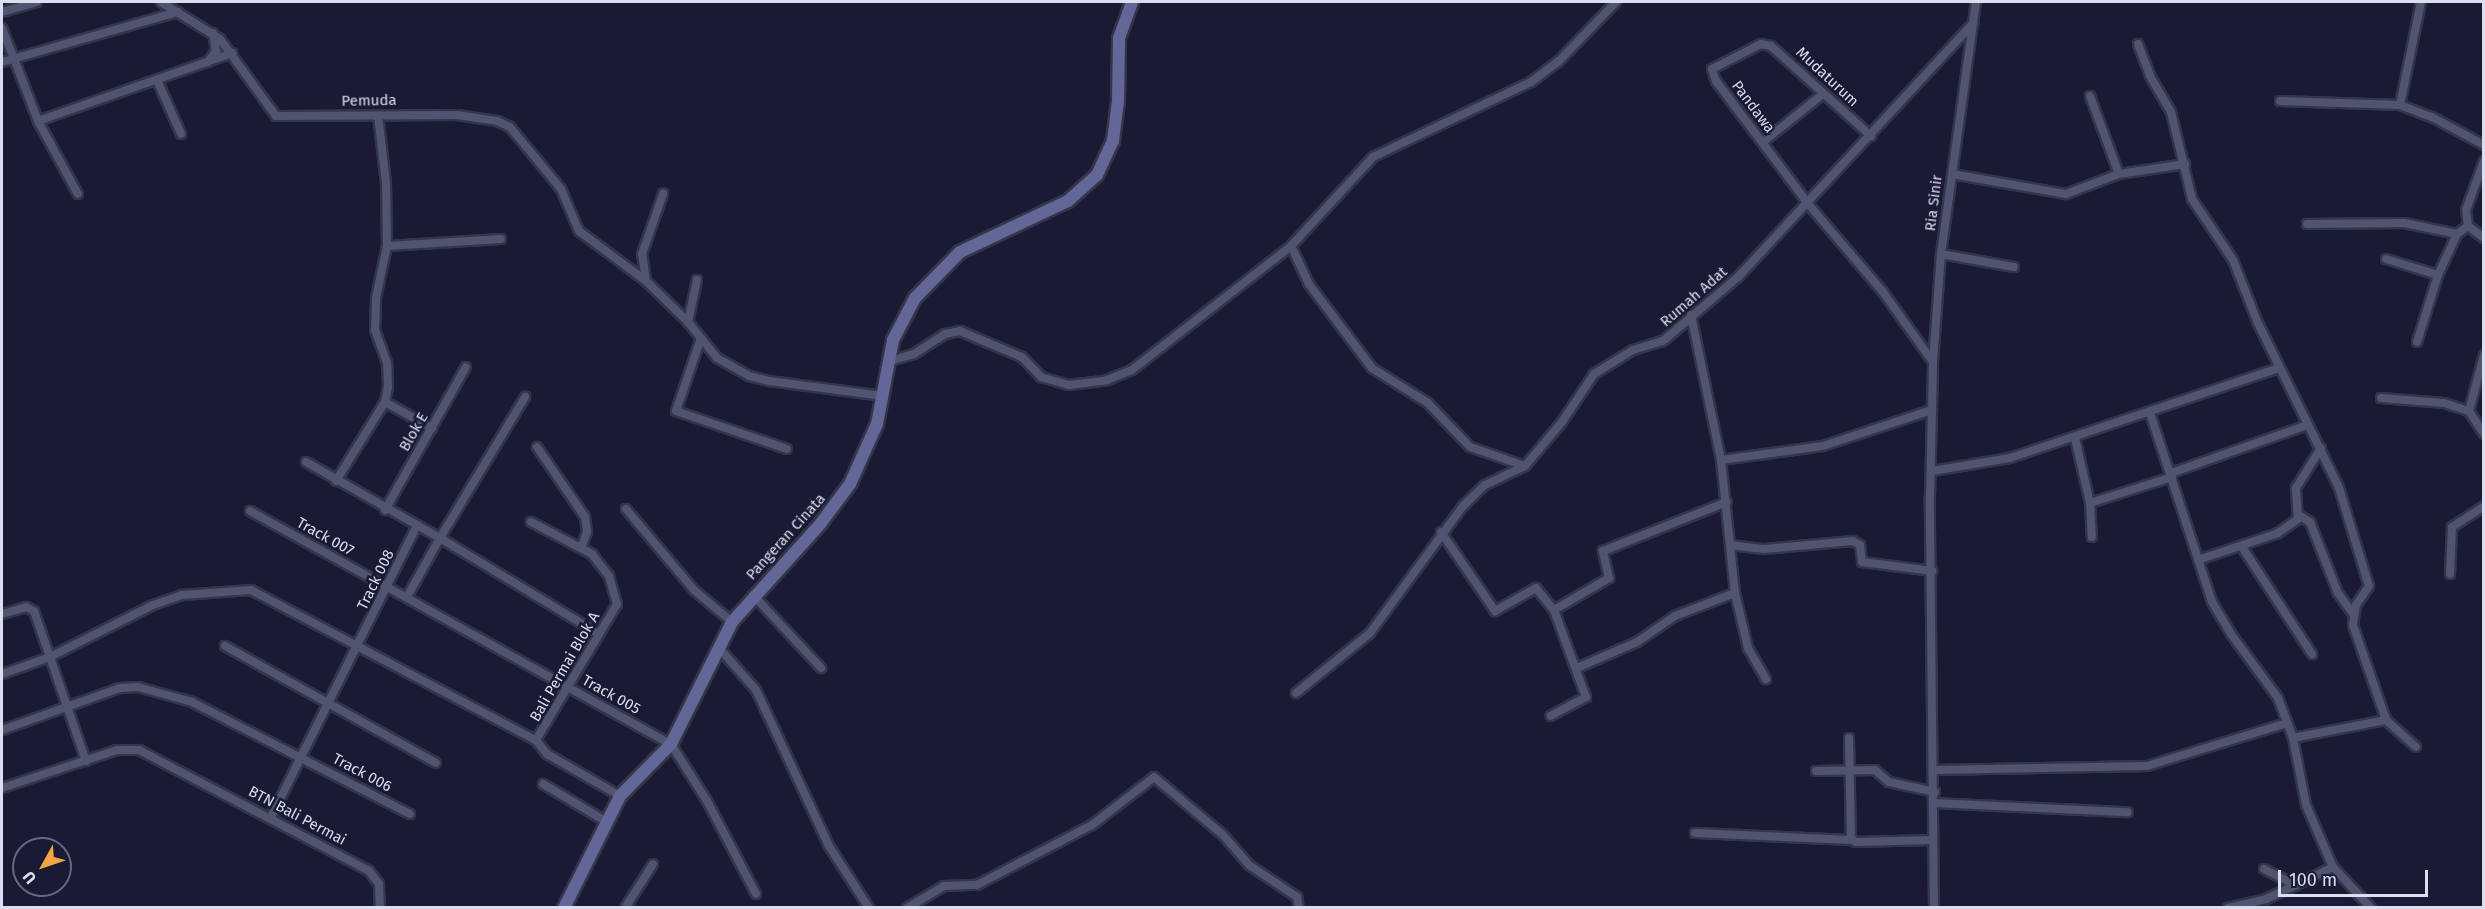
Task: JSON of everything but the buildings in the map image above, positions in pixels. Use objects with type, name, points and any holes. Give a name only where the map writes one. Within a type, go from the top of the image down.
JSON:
[{"type":"street","points":[[2,12],[37,2]]},
{"type":"street","name":"Pemuda","points":[[161,2],[213,33],[232,53],[276,116],[457,115],[504,123],[515,132],[561,189],[574,223],[591,243],[646,281]]},
{"type":"street","name":"Pangeran Cinata","points":[[564,908],[620,796],[671,744],[732,622],[821,523],[858,467],[868,445],[883,396],[886,362],[899,325],[915,298],[942,266],[981,239],[1068,201],[1097,175],[1113,141],[1118,104],[1119,38],[1132,2]]},
{"type":"street","points":[[886,362],[914,354],[945,334],[960,330],[1022,357],[1041,377],[1070,385],[1107,380],[1132,370],[1291,246],[1373,157],[1531,82],[1558,62],[1616,2]]},
{"type":"street","name":"Ria Sinir","points":[[1934,908],[1933,362],[1941,254],[1976,2]]},
{"type":"street","points":[[2400,105],[2421,2]]},
{"type":"street","points":[[2,62],[178,12]]},
{"type":"street","name":"Rumah Adat","points":[[1296,693],[1370,633],[1441,532],[1478,491],[1525,466],[1601,368],[1633,350],[1663,341],[1739,276],[1809,205],[1973,23]]},
{"type":"street","points":[[2,28],[38,121],[78,195]]},
{"type":"street","points":[[208,62],[216,51],[213,33]]},
{"type":"street","name":"Mudaturum","points":[[1760,44],[1784,55],[1823,94],[1871,136]]},
{"type":"street","name":"Pandawa","points":[[1760,44],[1716,64],[1712,71],[1809,205],[1883,291],[1933,362]]},
{"type":"street","points":[[2138,44],[2153,82],[2167,100],[2193,199],[2233,260],[2280,368],[2339,488],[2369,586],[2353,614]]},
{"type":"street","points":[[38,121],[232,53]]},
{"type":"street","points":[[157,80],[181,134]]},
{"type":"street","points":[[1763,142],[1823,94]]},
{"type":"street","points":[[2090,96],[2119,174]]},
{"type":"street","points":[[2280,101],[2400,105],[2432,117],[2484,145]]},
{"type":"street","points":[[336,481],[385,402],[388,368],[375,319],[387,246],[386,183],[378,115]]},
{"type":"street","points":[[2468,226],[2468,201],[2484,161]]},
{"type":"street","points":[[1952,174],[2055,194],[2074,192],[2119,174],[2185,164]]},
{"type":"street","points":[[663,194],[642,254],[646,281],[688,322],[717,358],[748,375],[883,396]]},
{"type":"street","points":[[2307,224],[2404,223],[2457,234]]},
{"type":"street","points":[[2417,342],[2438,275],[2457,234],[2468,226]]},
{"type":"street","points":[[2468,226],[2484,238]]},
{"type":"street","points":[[387,246],[501,239]]},
{"type":"street","points":[[1291,246],[1309,284],[1372,368],[1428,403],[1470,447],[1525,466]]},
{"type":"street","points":[[1941,254],[2014,267]]},
{"type":"street","points":[[2386,259],[2438,275]]},
{"type":"street","points":[[688,322],[697,280]]},
{"type":"street","points":[[1691,315],[1721,460],[1735,593],[1748,648],[1766,679]]},
{"type":"street","points":[[701,338],[676,411],[787,449]]},
{"type":"street","points":[[2469,411],[2484,355]]},
{"type":"street","name":"Blok E","points":[[385,510],[466,367]]},
{"type":"street","points":[[1932,471],[2010,458],[2280,368]]},
{"type":"street","points":[[407,597],[525,397]]},
{"type":"street","points":[[2381,398],[2444,403],[2469,411],[2484,434]]},
{"type":"street","points":[[385,402],[432,428]]},
{"type":"street","points":[[1721,460],[1823,446],[1932,410]]},
{"type":"street","points":[[2150,412],[2212,602],[2230,634],[2270,685],[2293,738],[2306,805],[2333,867],[2371,908]]},
{"type":"street","points":[[2090,503],[2307,425]]},
{"type":"street","points":[[2075,438],[2090,503],[2092,537]]},
{"type":"street","points":[[537,447],[585,517],[587,532],[582,546]]},
{"type":"street","points":[[2300,516],[2296,488],[2321,448]]},
{"type":"street","points":[[306,462],[385,510],[440,538],[599,634]]},
{"type":"street","points":[[1554,610],[1609,578],[1603,551],[1727,502]]},
{"type":"street","points":[[2450,574],[2452,527],[2484,506]]},
{"type":"street","points":[[626,509],[687,583],[732,622]]},
{"type":"street","name":"Track 007","points":[[250,511],[388,587]]},
{"type":"street","points":[[2198,560],[2242,547],[2277,533],[2300,516]]},
{"type":"street","points":[[2300,516],[2310,522],[2337,593],[2353,614],[2386,720],[2416,747]]},
{"type":"street","name":"Bali Permai Blok A","points":[[50,657],[153,605],[182,595],[251,590],[359,644],[536,740],[570,688],[617,604],[616,594],[599,561],[582,546],[531,522]]},
{"type":"street","name":"Track 008","points":[[271,817],[417,525]]},
{"type":"street","points":[[1441,532],[1496,611],[1536,588],[1554,610],[1577,668],[1585,700],[1551,716]]},
{"type":"street","points":[[1730,545],[1764,549],[1853,541],[1860,545],[1862,562],[1932,571]]},
{"type":"street","points":[[2242,547],[2312,654]]},
{"type":"street","name":"Track 005","points":[[388,587],[671,744],[707,801],[756,894]]},
{"type":"street","points":[[1577,668],[1637,642],[1675,616],[1735,593]]},
{"type":"street","points":[[753,596],[821,668]]},
{"type":"street","points":[[2,614],[26,607],[34,611],[86,761]]},
{"type":"street","points":[[225,646],[436,763]]},
{"type":"street","points":[[718,647],[756,690],[830,846],[869,908]]},
{"type":"street","points":[[2,674],[50,657]]},
{"type":"street","name":"Track 006","points":[[2,730],[120,688],[138,687],[192,702],[411,814]]},
{"type":"street","points":[[2293,738],[2386,720]]},
{"type":"street","points":[[1935,770],[2147,766],[2287,723]]},
{"type":"street","points":[[1849,738],[1852,840]]},
{"type":"street","points":[[536,740],[547,754],[620,796]]},
{"type":"street","name":"BTN Bali Permai","points":[[2,788],[128,748],[139,750],[271,817],[369,871],[379,884],[380,908]]},
{"type":"street","points":[[1816,771],[1875,770],[1889,782],[1935,792]]},
{"type":"street","points":[[907,908],[944,886],[977,885],[1092,825],[1136,793],[1151,778],[1158,779],[1223,835],[1249,865],[1297,897],[1299,908]]},
{"type":"street","points":[[543,784],[607,822]]},
{"type":"street","points":[[1934,803],[2128,812]]},
{"type":"street","points":[[1695,833],[1852,840],[1933,840]]},
{"type":"street","points":[[630,906],[653,864]]},
{"type":"street","points":[[2228,908],[2266,899],[2333,867]]},
{"type":"street","points":[[2265,869],[2296,885]]}]
